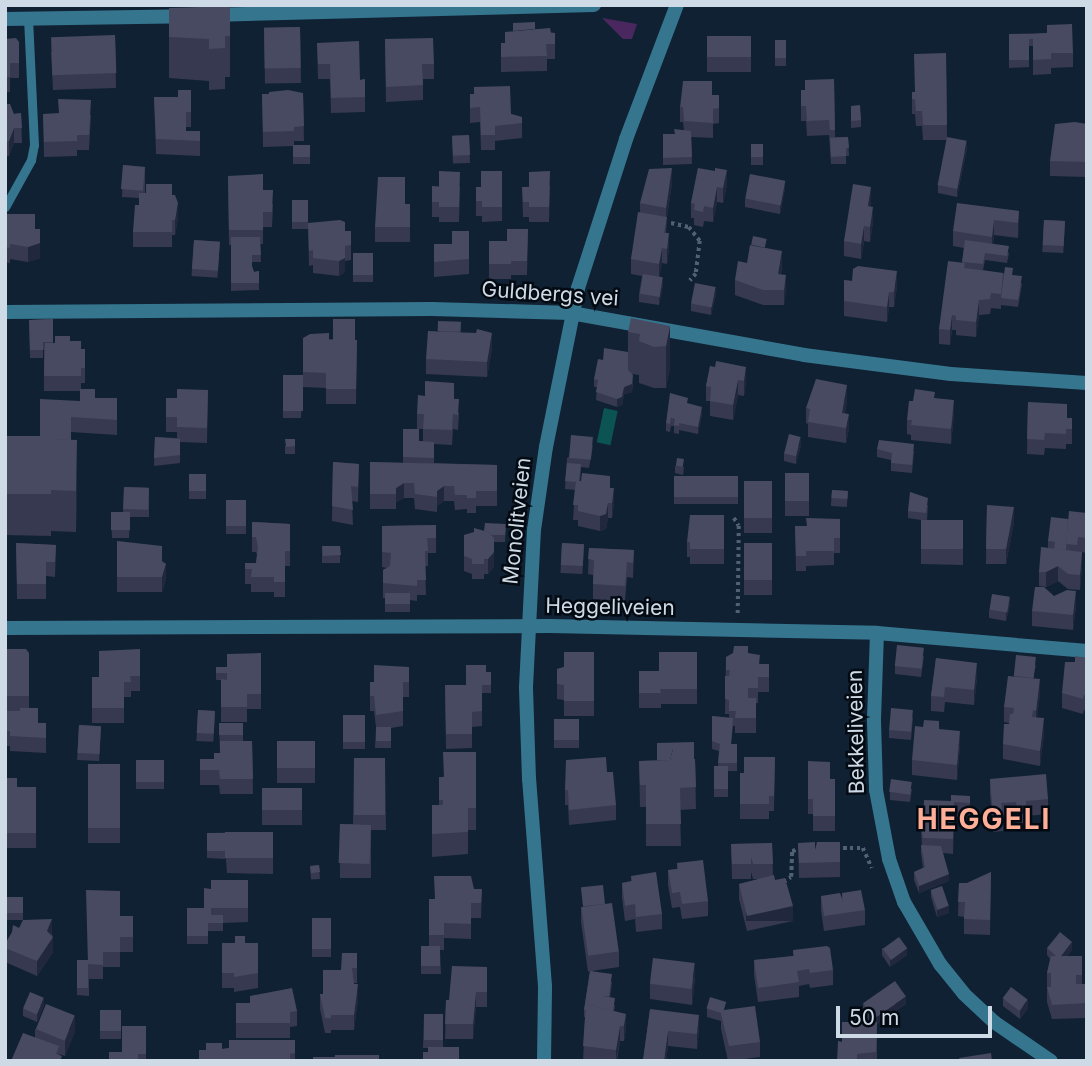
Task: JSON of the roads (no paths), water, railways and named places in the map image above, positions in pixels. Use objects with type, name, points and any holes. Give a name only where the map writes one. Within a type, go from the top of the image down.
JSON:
[{"type":"street","points":[[5,19],[447,11],[594,5]]},
{"type":"street","name":"Monolitveien","points":[[544,1061],[545,986],[527,715],[536,516],[571,313],[598,218],[677,5]]},
{"type":"street","name":"Guldbergs vei","points":[[5,312],[432,309],[571,313],[804,355],[951,374],[1087,383]]},
{"type":"street","name":"Heggeliveien","points":[[5,628],[529,626],[738,630],[877,633],[1087,651]]},
{"type":"street","name":"Bekkeliveien","points":[[877,633],[874,721],[876,790],[889,859],[904,902],[940,964],[964,994],[994,1022],[1051,1061]]},
{"type":"lane","points":[[5,207],[31,160],[34,145],[28,19]]},
{"type":"district","name":"HEGGELI","points":[[984,819]]}]
